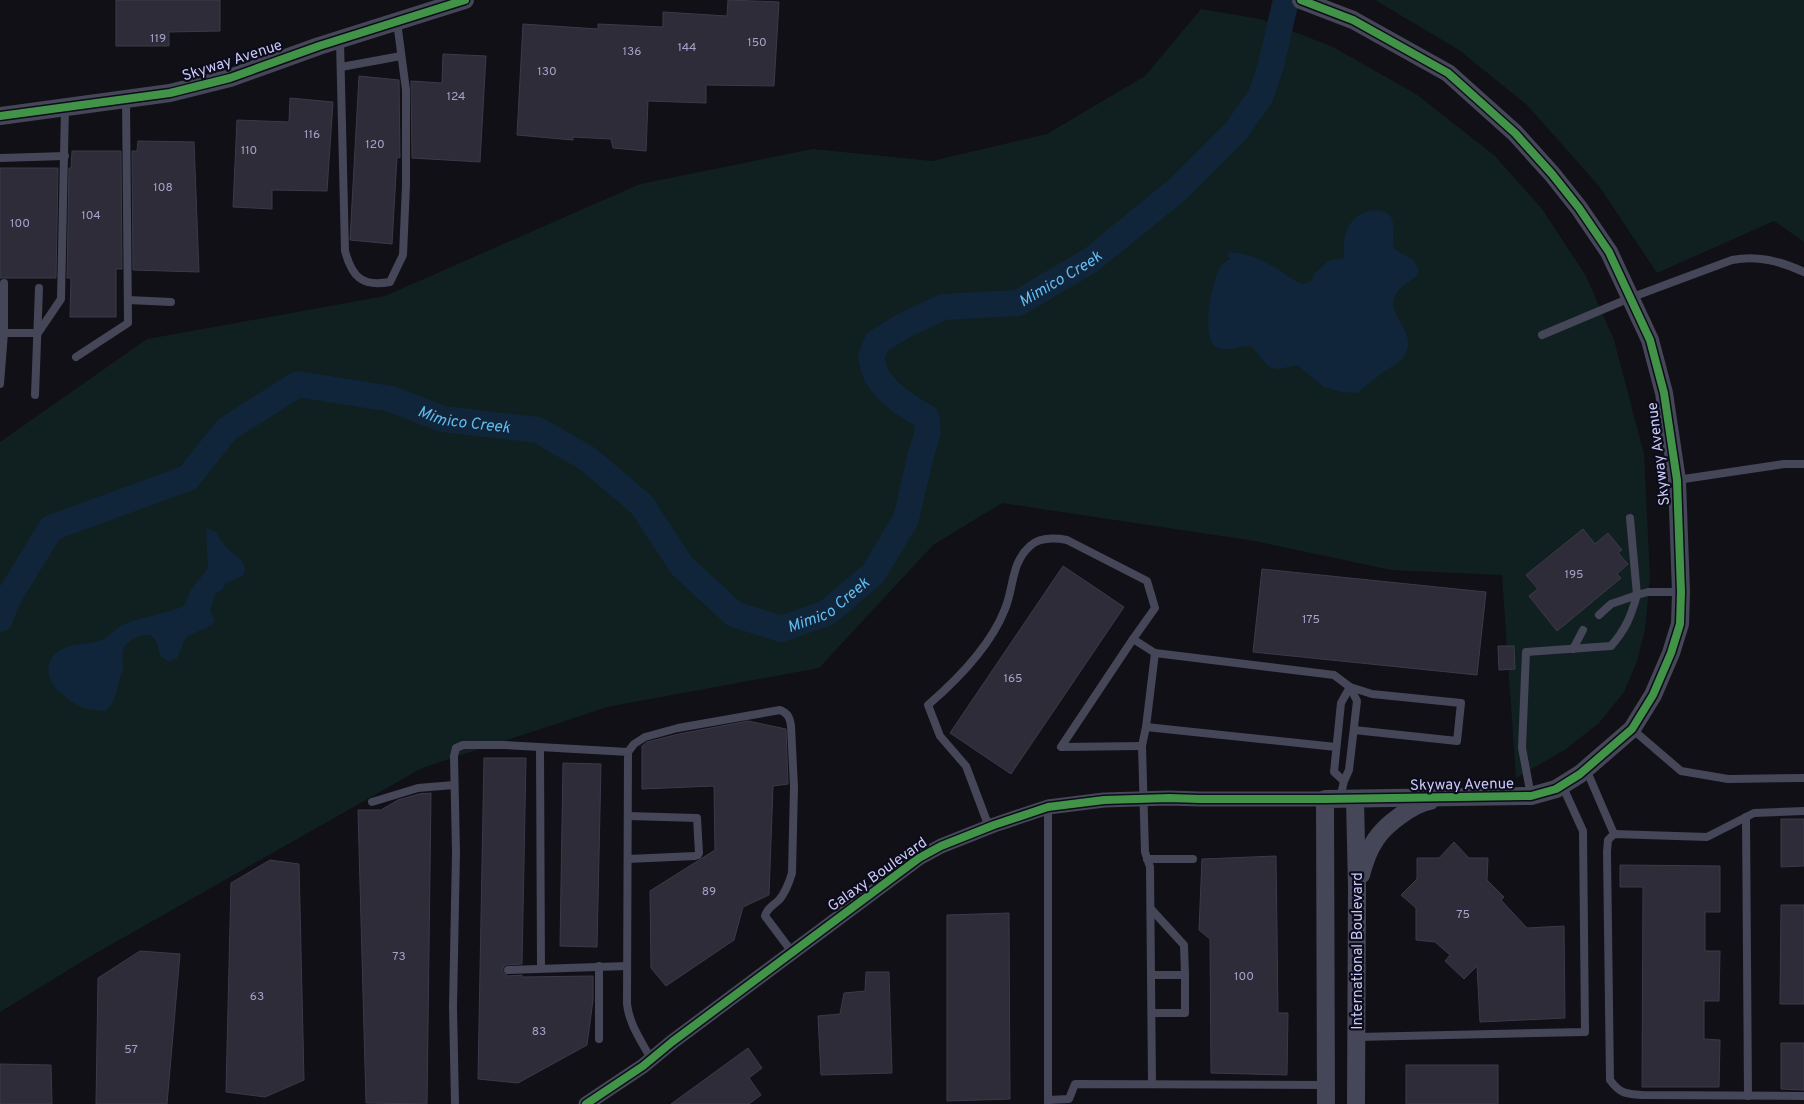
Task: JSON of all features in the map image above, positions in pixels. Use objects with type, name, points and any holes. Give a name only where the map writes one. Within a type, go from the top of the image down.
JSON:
[{"type":"street","name":"Skyway Avenue","points":[[0,116],[170,93],[230,78],[340,39],[465,0]]},
{"type":"street","name":"Skyway Avenue","points":[[1301,0],[1353,20],[1448,73],[1515,133],[1552,174],[1579,208],[1608,252],[1650,340],[1664,393],[1677,480],[1681,592],[1680,624],[1671,653],[1653,695],[1632,729],[1586,769],[1556,789],[1531,796],[1340,799]]},
{"type":"street","points":[[1357,887],[1364,863],[1376,839],[1393,822],[1421,802],[1448,798]]},
{"type":"street","name":"Galaxy Boulevard","points":[[586,1104],[651,1060],[919,858],[941,846],[1048,807],[1104,800],[1340,799]]},
{"type":"street","name":"International Boulevard","points":[[1340,799],[1357,887],[1356,1104]]},
{"type":"street","name":"International Boulevard","points":[[1326,1104],[1340,799]]},
{"type":"lane","points":[[340,39],[345,251],[355,276],[371,283],[390,282],[403,255],[406,186],[406,90],[397,22]]},
{"type":"lane","points":[[340,67],[402,56]]},
{"type":"lane","points":[[76,357],[128,323],[126,99]]},
{"type":"lane","points":[[38,333],[62,299],[65,107]]},
{"type":"lane","points":[[0,158],[64,156]]},
{"type":"lane","points":[[1542,336],[1630,298],[1732,260],[1746,257],[1769,260],[1804,272]]},
{"type":"lane","points":[[0,384],[4,283]]},
{"type":"lane","points":[[35,395],[40,288]]},
{"type":"lane","points":[[128,300],[171,302]]},
{"type":"lane","points":[[2,331],[38,333]]},
{"type":"lane","points":[[1677,480],[1784,464],[1804,464]]},
{"type":"lane","points":[[1531,796],[1522,748],[1526,652],[1612,646],[1624,631],[1637,595],[1630,518]]},
{"type":"lane","points":[[989,827],[966,766],[940,736],[928,704],[948,688],[990,637],[1005,609],[1014,571],[1020,558],[1031,545],[1053,538],[1067,540],[1148,581],[1155,608],[1060,747],[1142,746]]},
{"type":"lane","points":[[1599,615],[1612,604],[1637,595],[1648,592],[1681,592]]},
{"type":"lane","points":[[1573,649],[1583,630]]},
{"type":"lane","points":[[1133,639],[1155,653],[1334,675],[1350,687],[1372,694],[1461,703],[1457,741],[1354,730]]},
{"type":"lane","points":[[1152,1084],[1150,867],[1145,852],[1142,746],[1155,653]]},
{"type":"lane","points":[[1340,799],[1344,781],[1349,770],[1357,701],[1350,687]]},
{"type":"lane","points":[[1344,781],[1334,772],[1341,703],[1350,687]]},
{"type":"lane","points":[[651,1060],[628,1014],[628,752],[634,744],[645,737],[678,728],[780,710],[786,712],[790,718],[791,726],[794,787],[792,873],[784,893],[766,912],[765,916],[792,952]]},
{"type":"lane","points":[[1146,727],[1336,746]]},
{"type":"lane","points":[[1632,729],[1680,771],[1728,779],[1804,778]]},
{"type":"lane","points":[[455,1104],[452,1007],[456,852],[454,756],[456,748],[463,745],[504,745],[628,752]]},
{"type":"lane","points":[[540,748],[541,968]]},
{"type":"lane","points":[[1586,769],[1614,834]]},
{"type":"lane","points":[[372,802],[418,788],[454,785]]},
{"type":"lane","points":[[1357,1037],[1585,1032],[1583,831],[1562,785]]},
{"type":"lane","points":[[1048,807],[1048,1102],[1068,1100],[1075,1084],[1327,1085]]},
{"type":"lane","points":[[1804,812],[1754,813],[1707,837],[1614,834],[1608,840],[1607,852],[1610,1080],[1616,1090],[1627,1094],[1643,1095],[1804,1096]]},
{"type":"lane","points":[[628,816],[697,818],[699,853],[695,856],[628,859]]},
{"type":"lane","points":[[1746,817],[1748,1096]]},
{"type":"lane","points":[[1148,859],[1193,859]]},
{"type":"lane","points":[[1151,909],[1184,945],[1185,975],[1185,1013],[1152,1013]]},
{"type":"lane","points":[[598,1039],[599,966]]},
{"type":"lane","points":[[508,970],[627,966]]},
{"type":"lane","points":[[1151,975],[1185,975]]},
{"type":"shaded area","points":[[1375,0],[1804,0],[1804,242],[1774,221],[1657,273],[1599,186],[1527,105],[1459,50]]},
{"type":"shaded area","points":[[1201,9],[1260,19],[1331,46],[1416,94],[1495,156],[1542,209],[1586,276],[1614,340],[1644,454],[1650,577],[1645,629],[1637,661],[1624,692],[1599,723],[1566,749],[1516,778],[1502,575],[1391,570],[1255,541],[1002,503],[933,545],[819,668],[607,707],[422,768],[91,956],[0,1012],[0,442],[147,339],[385,296],[640,184],[813,149],[932,161],[1047,134],[1145,76]]},
{"type":"water","points":[[1376,210],[1384,212],[1392,219],[1394,249],[1414,260],[1419,272],[1395,296],[1393,304],[1395,312],[1408,341],[1403,358],[1395,365],[1357,393],[1342,392],[1324,387],[1297,365],[1279,369],[1272,368],[1267,365],[1251,346],[1220,349],[1211,341],[1208,320],[1211,294],[1218,272],[1223,264],[1231,258],[1227,257],[1229,252],[1257,258],[1297,282],[1304,284],[1312,280],[1314,274],[1328,261],[1344,258],[1345,235],[1350,224],[1364,213]]},
{"type":"water","points":[[206,529],[215,531],[225,546],[240,559],[245,570],[243,575],[226,583],[222,590],[215,594],[210,611],[215,621],[212,625],[186,637],[177,658],[170,662],[160,656],[154,638],[141,635],[132,639],[122,652],[123,667],[115,696],[112,704],[105,711],[84,708],[74,703],[58,690],[50,677],[49,664],[56,653],[62,649],[96,642],[109,636],[122,625],[184,606],[191,590],[208,568]]},
{"type":"building","points":[[116,0],[220,0],[220,31],[169,32],[169,46],[116,46]]},
{"type":"building","points":[[728,0],[779,2],[774,86],[706,85],[706,103],[648,101],[646,151],[613,148],[611,139],[573,137],[573,140],[517,135],[523,24],[598,29],[598,24],[663,27],[663,12],[727,16]]},
{"type":"building","points":[[443,54],[486,56],[480,162],[412,158],[411,81],[442,83]]},
{"type":"building","points":[[359,76],[399,80],[400,158],[397,157],[392,244],[350,240]]},
{"type":"building","points":[[290,98],[333,102],[327,191],[272,190],[272,209],[233,207],[237,120],[289,122]]},
{"type":"building","points":[[138,141],[194,142],[199,272],[133,270],[132,151],[137,151]]},
{"type":"building","points":[[72,151],[121,151],[122,269],[116,269],[116,317],[70,317],[71,278],[67,278],[69,168],[71,168]]},
{"type":"building","points":[[0,168],[58,168],[56,278],[0,278]]},
{"type":"building","points":[[1583,529],[1595,544],[1608,533],[1622,550],[1618,553],[1628,564],[1617,574],[1621,578],[1557,631],[1529,596],[1538,589],[1526,575]]},
{"type":"building","points":[[1063,566],[1124,607],[1011,774],[950,733]]},
{"type":"building","points":[[1262,569],[1486,592],[1477,675],[1253,652]]},
{"type":"building","points":[[1498,646],[1514,646],[1515,669],[1499,670]]},
{"type":"building","points":[[748,721],[786,729],[788,784],[773,786],[769,895],[743,907],[734,940],[666,986],[651,968],[650,891],[715,850],[714,786],[642,789],[642,746],[647,742],[679,734]]},
{"type":"building","points":[[484,758],[526,758],[522,964],[505,965],[503,973],[508,976],[522,975],[522,977],[593,976],[593,1000],[587,1045],[518,1083],[478,1079]]},
{"type":"building","points":[[563,763],[601,764],[597,947],[560,946]]},
{"type":"building","points":[[431,793],[427,1104],[366,1103],[358,810],[381,810],[398,800],[419,794]]},
{"type":"building","points":[[1781,819],[1804,819],[1804,866],[1781,867]]},
{"type":"building","points":[[1454,842],[1469,858],[1488,858],[1487,880],[1504,897],[1501,900],[1527,928],[1564,926],[1565,1018],[1480,1022],[1477,966],[1464,979],[1445,961],[1450,955],[1435,942],[1416,940],[1416,908],[1401,895],[1417,879],[1417,858],[1439,858]]},
{"type":"building","points":[[1276,856],[1278,1013],[1288,1013],[1287,1075],[1211,1073],[1210,939],[1199,930],[1202,859]]},
{"type":"building","points":[[270,860],[299,864],[304,1080],[265,1097],[226,1092],[231,883]]},
{"type":"building","points":[[1620,865],[1720,866],[1720,912],[1705,912],[1705,951],[1720,951],[1719,1001],[1704,1001],[1704,1039],[1720,1040],[1719,1087],[1642,1087],[1643,887],[1620,887]]},
{"type":"building","points":[[1781,905],[1804,905],[1804,1004],[1780,1004]]},
{"type":"building","points":[[1009,913],[1010,1099],[947,1101],[947,915]]},
{"type":"building","points":[[140,951],[180,954],[167,1104],[96,1104],[98,978]]},
{"type":"building","points":[[866,972],[889,972],[892,1073],[821,1075],[818,1016],[840,1014],[844,993],[865,991]]},
{"type":"building","points":[[1781,1043],[1804,1043],[1804,1090],[1781,1089]]},
{"type":"building","points":[[748,1048],[762,1068],[749,1078],[761,1095],[749,1104],[671,1104]]},
{"type":"building","points":[[0,1064],[51,1065],[52,1104],[0,1104]]},
{"type":"building","points":[[1406,1065],[1498,1065],[1498,1104],[1406,1104]]},
{"type":"waterway","name":"Mimico Creek","points":[[0,619],[7,600],[51,528],[188,478],[227,429],[298,384],[391,399],[443,419],[538,430],[588,459],[642,505],[682,566],[734,614],[781,629],[827,613],[873,574],[906,519],[928,432],[926,417],[886,389],[877,376],[871,357],[877,342],[903,326],[943,307],[1018,303],[1091,260],[1178,189],[1237,130],[1261,95],[1271,65],[1286,0]]},
{"type":"cycle path","points":[[0,116],[170,93],[230,78],[319,46],[465,0]]},
{"type":"cycle path","points":[[586,1104],[643,1066],[672,1042],[919,858],[941,846],[994,825],[1048,807],[1104,800],[1531,796],[1556,789],[1580,774],[1632,729],[1653,695],[1671,653],[1680,624],[1681,592],[1677,480],[1664,393],[1650,340],[1609,252],[1579,208],[1552,174],[1515,133],[1448,73],[1353,20],[1301,0]]}]
